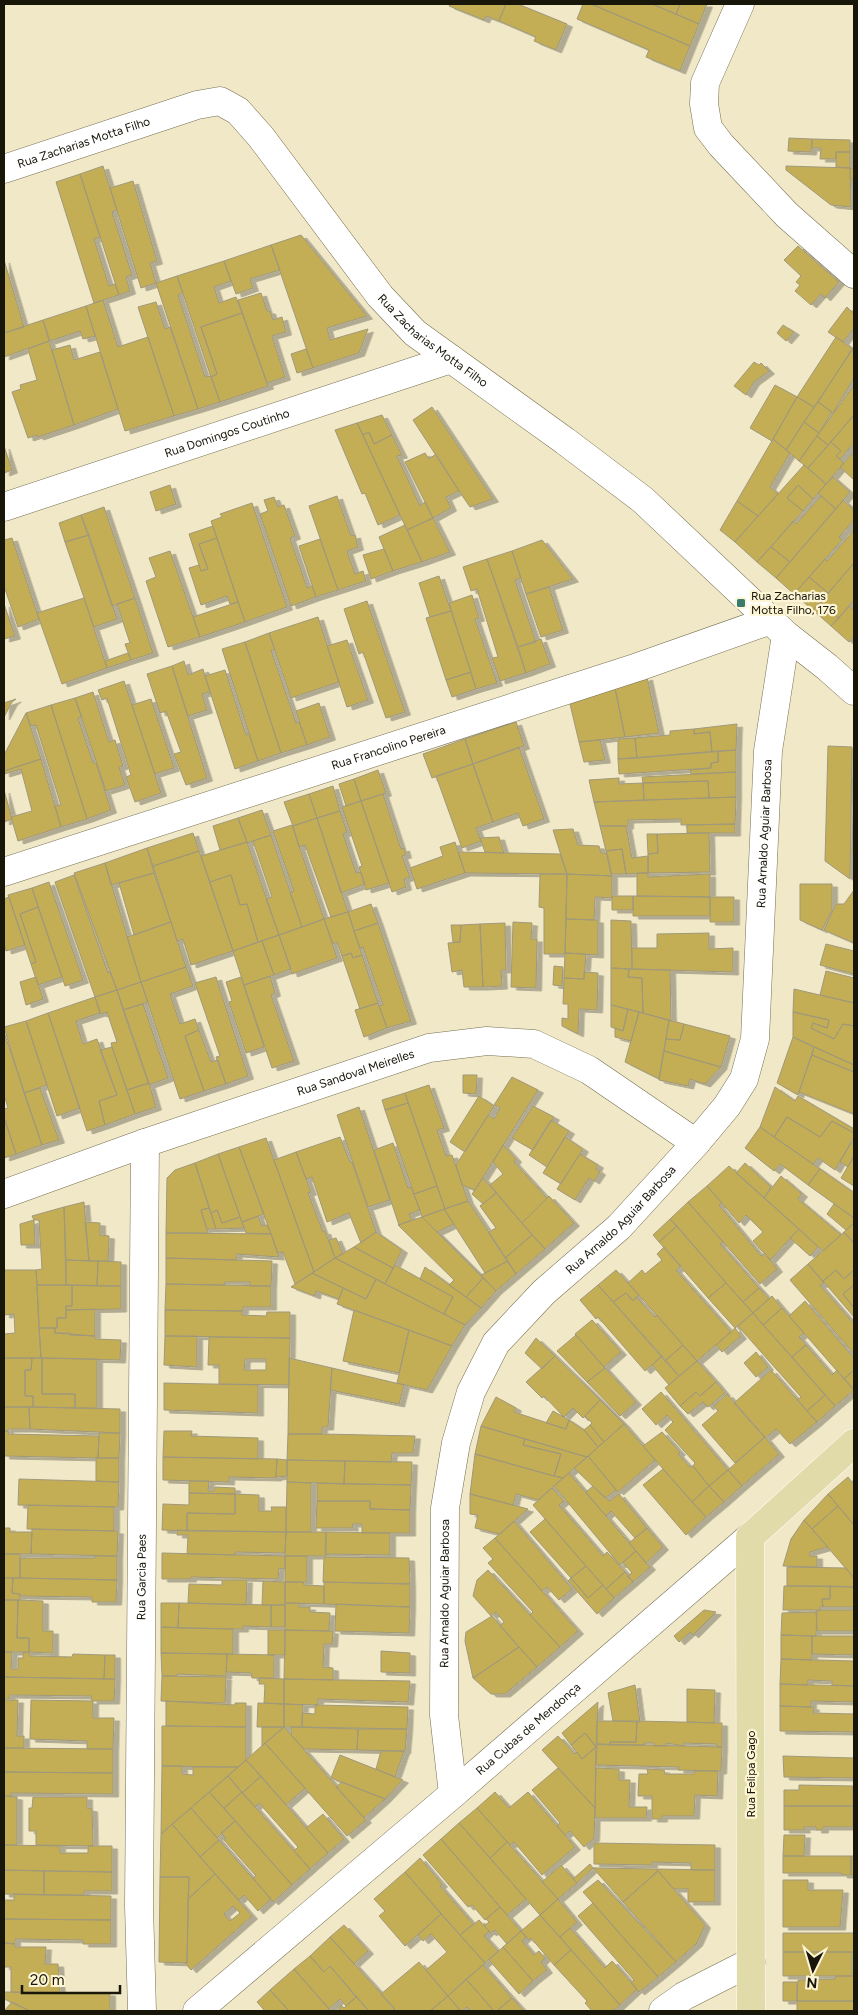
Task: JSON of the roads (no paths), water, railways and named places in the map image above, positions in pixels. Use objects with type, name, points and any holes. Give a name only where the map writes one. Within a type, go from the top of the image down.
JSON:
[{"type":"main road","name":"Rua Cubas de Mendonça","points":[[750,1537],[854,1443]]},
{"type":"main road","name":"Rua Felipa Gago","points":[[750,1537],[750,2011]]},
{"type":"street","points":[[740,4],[706,84],[704,104],[708,128],[721,145],[787,215],[854,274]]},
{"type":"street","name":"Rua Zacharias Motta Filho","points":[[4,169],[197,105],[220,101],[238,112],[261,137],[380,296],[415,333],[643,500],[778,627],[854,691]]},
{"type":"street","name":"Rua Domingos Coutinho","points":[[4,507],[451,359]]},
{"type":"street","name":"Rua Francolino Pereira","points":[[4,872],[628,670],[778,627]]},
{"type":"street","name":"Rua Arnaldo Aguiar Barbosa","points":[[453,1794],[444,1715],[445,1508],[456,1444],[470,1392],[496,1343],[544,1292],[619,1227],[696,1143],[726,1106],[744,1079],[755,1039],[768,751],[778,627]]},
{"type":"street","name":"Rua Sandoval Meirelles","points":[[4,1194],[145,1143],[429,1048],[487,1042],[534,1044],[589,1070],[696,1143]]},
{"type":"street","name":"Rua Garcia Paes","points":[[142,2011],[139,1896],[145,1143]]},
{"type":"street","name":"Rua Cubas de Mendonça","points":[[197,2011],[453,1794],[750,1537]]},
{"type":"street","points":[[663,2011],[684,1996],[751,1962]]},
{"type":"place","name":"Rua Zacharias Motta Filho, 176","points":[[741,603]]}]
